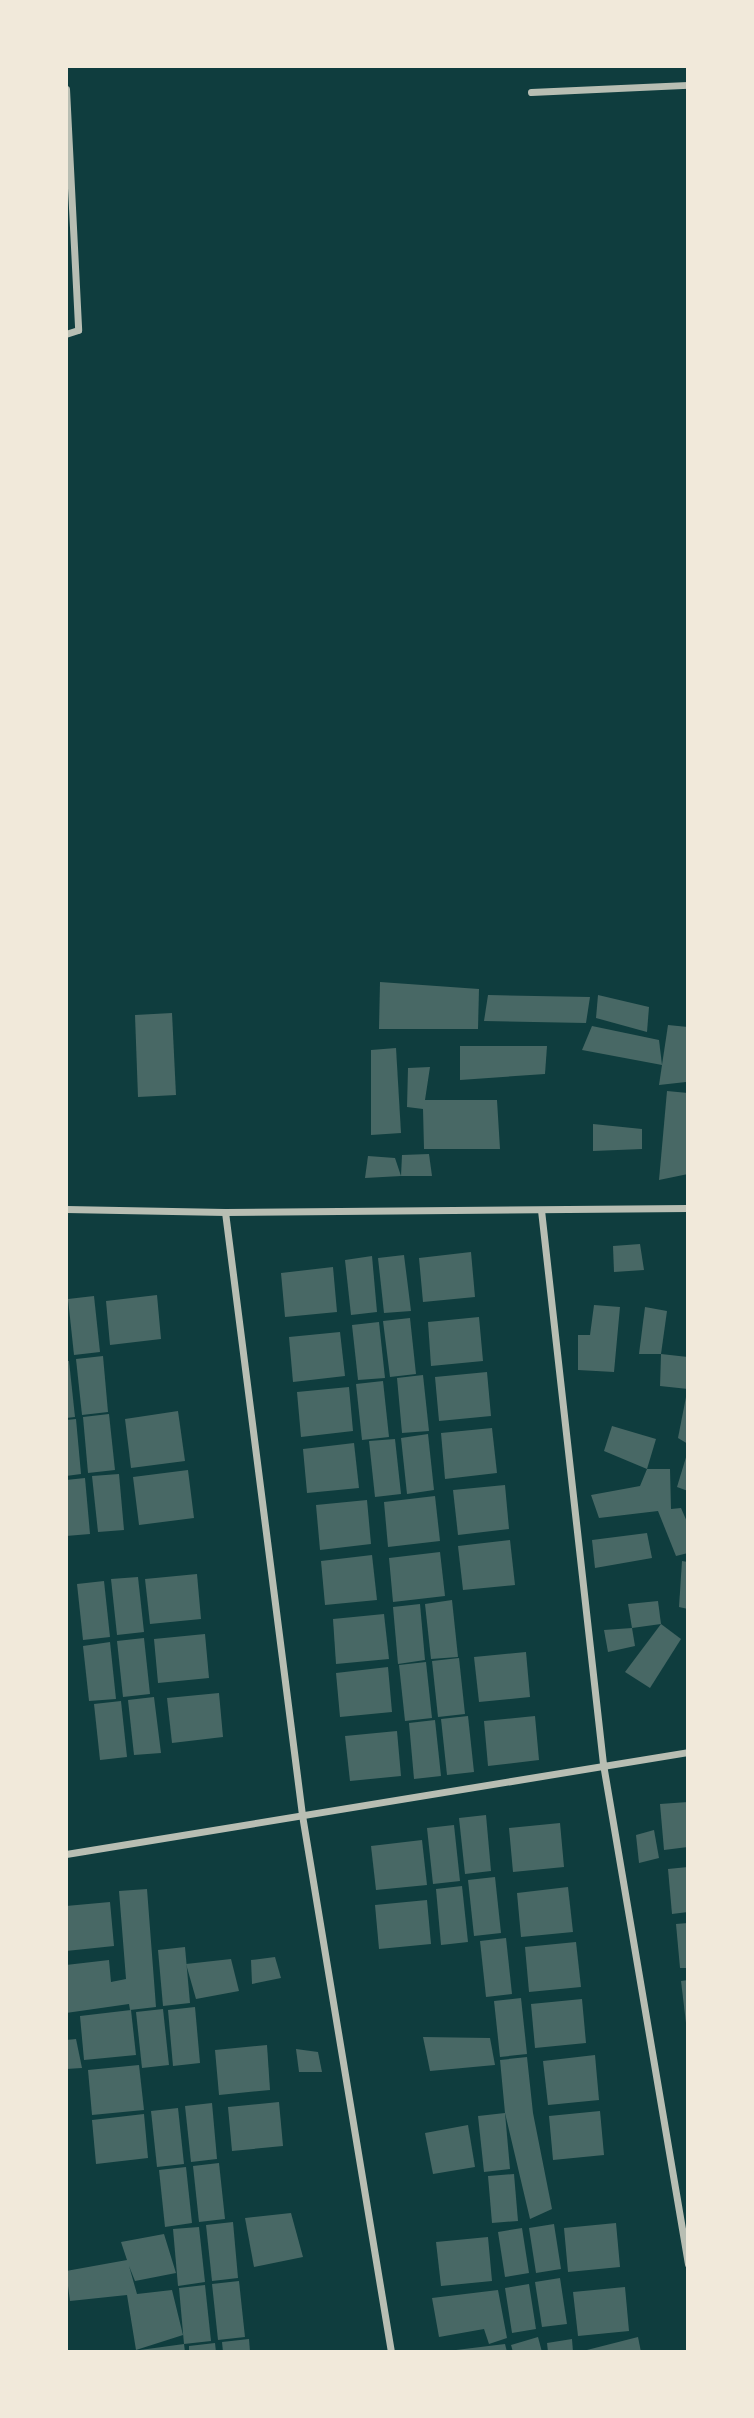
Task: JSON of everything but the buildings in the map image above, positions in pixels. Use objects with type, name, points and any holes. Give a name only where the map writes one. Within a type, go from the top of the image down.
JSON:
[{"type":"street","points":[[531,92],[688,85]]},
{"type":"street","points":[[66,89],[78,330],[66,334]]},
{"type":"street","points":[[66,1209],[225,1212],[688,1208]]},
{"type":"street","points":[[541,1210],[603,1764],[688,2264]]},
{"type":"street","points":[[225,1212],[302,1815],[391,2351]]},
{"type":"street","points":[[66,1854],[688,1752]]}]
